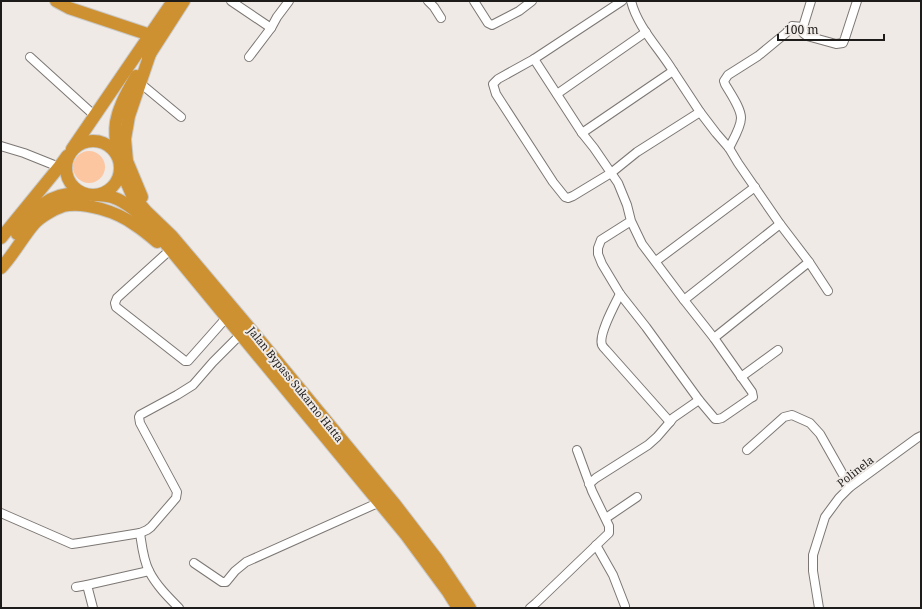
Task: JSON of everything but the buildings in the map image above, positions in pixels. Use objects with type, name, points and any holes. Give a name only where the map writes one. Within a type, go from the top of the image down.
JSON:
[{"type":"highway","points":[[56,1],[69,8],[150,35]]},
{"type":"highway","points":[[1,238],[70,153],[173,1]]},
{"type":"highway","points":[[1,256],[28,218],[53,197],[61,194],[92,194],[105,192],[116,183],[120,174],[115,128],[120,107],[151,51],[184,1]]},
{"type":"highway","points":[[151,51],[129,116],[126,130],[127,161],[141,195],[170,244]]},
{"type":"highway","points":[[92,194],[78,190],[71,184],[66,172],[66,162],[70,153],[83,142],[92,140],[105,143],[116,152],[119,160]]},
{"type":"highway","name":"Jalan Bypass Sukarno Hatta","points":[[119,160],[132,195],[146,211],[227,317],[345,452],[394,503],[470,608]]},
{"type":"highway","name":"Jalan Bypass Sukarno Hatta","points":[[92,194],[111,197],[127,204],[170,244],[248,326],[332,437]]},
{"type":"highway","points":[[1,268],[35,223],[53,210],[63,206],[75,205],[91,207],[114,213],[134,224],[158,243],[170,244]]},
{"type":"highway","name":"Jalan Bypass Sukarno Hatta","points":[[345,452],[380,502],[429,565],[458,608]]},
{"type":"street","points":[[231,1],[271,28]]},
{"type":"street","points":[[248,57],[271,28],[289,1]]},
{"type":"street","points":[[428,1],[441,18]]},
{"type":"street","points":[[474,1],[488,24],[492,25],[497,24],[519,11],[532,1]]},
{"type":"street","points":[[622,1],[534,59],[498,79],[493,84],[496,94],[553,182],[565,198],[576,195],[611,173],[637,152],[700,112]]},
{"type":"street","points":[[631,1],[637,18],[674,71],[700,112],[729,148],[780,224],[809,262],[828,291]]},
{"type":"street","points":[[811,1],[802,27],[803,33],[807,36],[836,44],[843,42],[845,38],[857,1]]},
{"type":"street","points":[[729,148],[741,118],[739,110],[724,81],[728,75],[758,56],[786,33],[792,26],[802,27]]},
{"type":"street","points":[[556,94],[646,32]]},
{"type":"street","points":[[30,57],[95,116]]},
{"type":"street","points":[[534,59],[582,133],[618,183],[625,199],[631,221],[642,244],[714,338],[752,392],[753,396],[722,418],[715,419],[699,400],[620,294],[602,264],[598,254],[598,248],[601,240],[631,221]]},
{"type":"street","points":[[582,133],[674,71]]},
{"type":"street","points":[[140,83],[181,117]]},
{"type":"street","points":[[1,146],[24,153],[59,167]]},
{"type":"street","points":[[656,261],[755,187]]},
{"type":"street","points":[[684,300],[780,224]]},
{"type":"street","points":[[170,244],[117,298],[114,303],[116,307],[185,361],[188,361],[227,317]]},
{"type":"street","points":[[714,338],[809,262]]},
{"type":"street","points":[[620,294],[610,313],[601,338],[601,344],[668,424]]},
{"type":"street","points":[[1,513],[72,544],[140,533],[151,528],[176,498],[177,492],[140,423],[139,417],[142,413],[192,385],[241,334]]},
{"type":"street","points":[[741,377],[778,350]]},
{"type":"street","points":[[589,484],[648,445],[661,434],[673,418],[699,400]]},
{"type":"street","points":[[747,450],[784,417],[792,415],[810,422],[820,434],[850,487]]},
{"type":"street","name":"Polinela","points":[[819,608],[813,571],[813,555],[824,517],[850,487],[921,436]]},
{"type":"street","points":[[530,608],[610,531],[606,518],[589,484],[577,450]]},
{"type":"street","points":[[606,518],[637,497]]},
{"type":"street","points":[[194,563],[222,582],[226,582],[235,571],[246,562],[380,502]]},
{"type":"street","points":[[140,533],[144,557],[149,571],[164,592],[179,608]]},
{"type":"street","points":[[596,545],[613,575],[625,608]]},
{"type":"street","points":[[76,587],[149,571]]},
{"type":"street","points":[[88,585],[93,608]]},
{"type":"shaded area","points":[[89,151],[95,152],[102,158],[105,167],[104,173],[98,180],[89,183],[83,182],[76,176],[73,167],[74,161],[80,154]]}]
